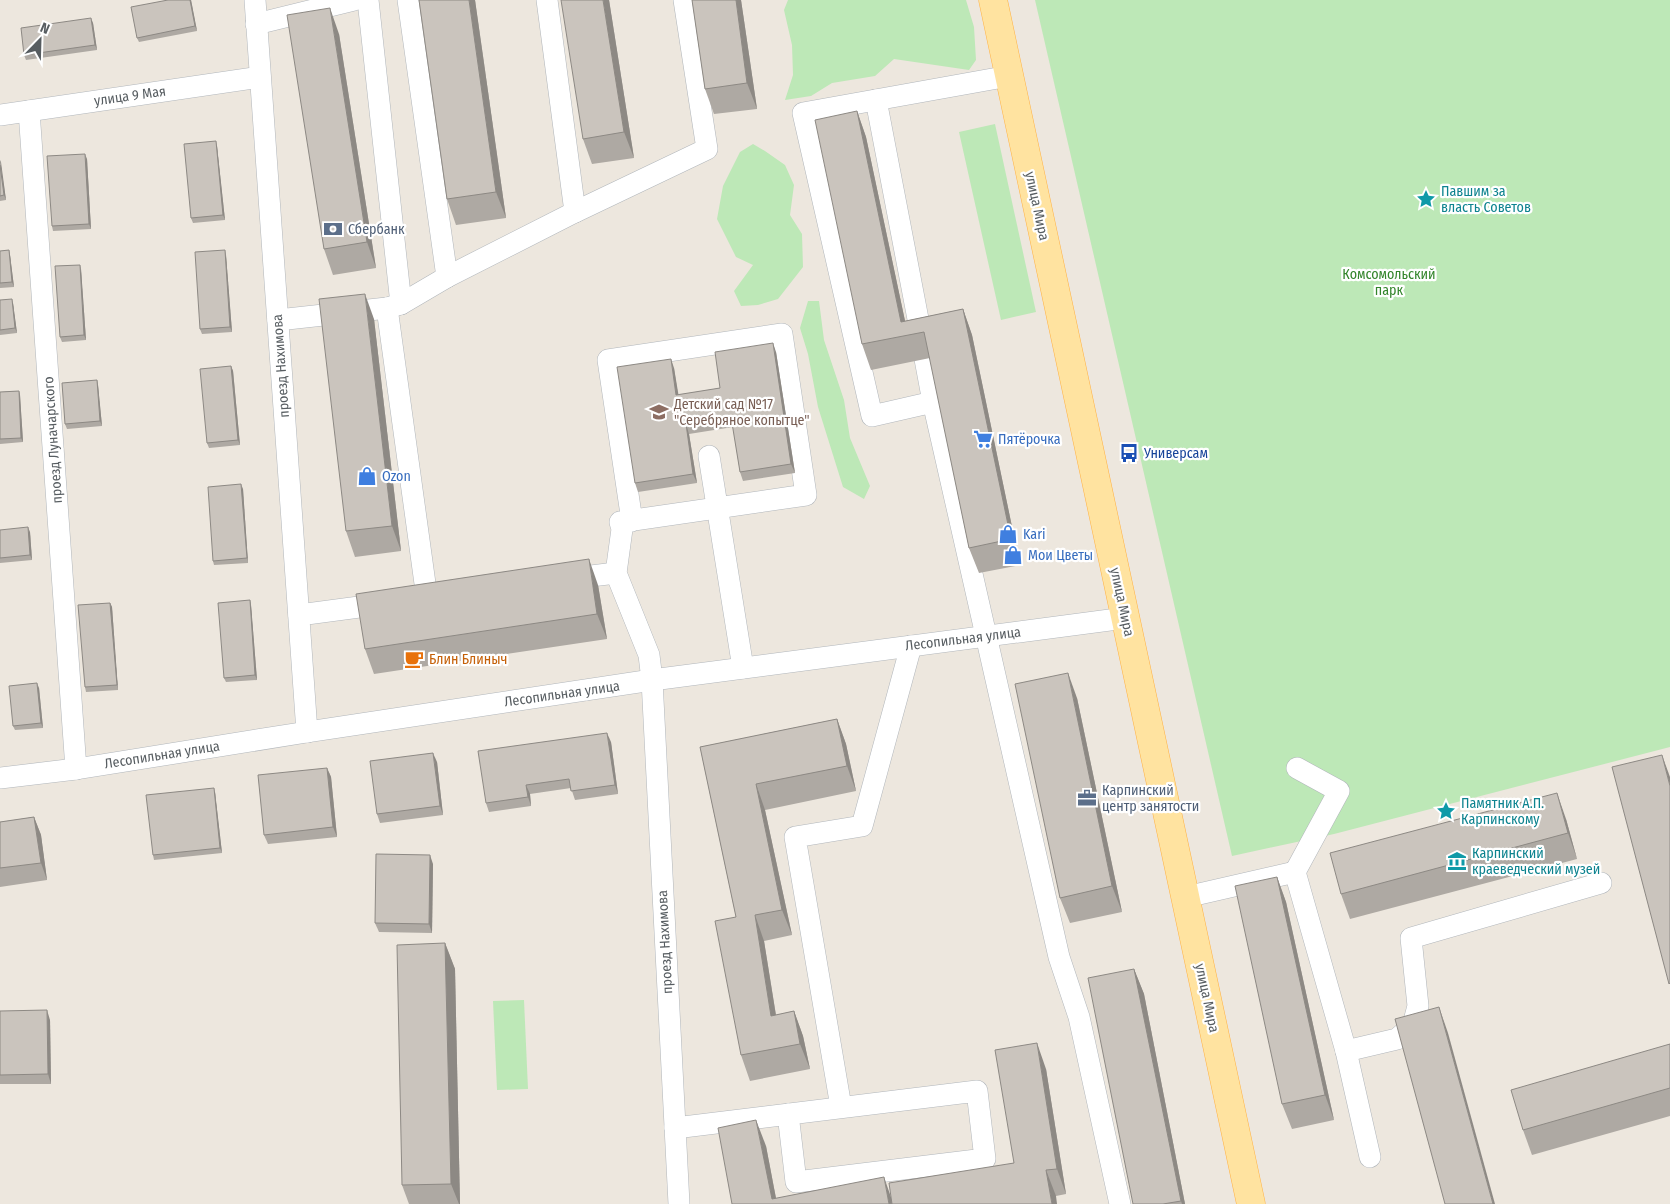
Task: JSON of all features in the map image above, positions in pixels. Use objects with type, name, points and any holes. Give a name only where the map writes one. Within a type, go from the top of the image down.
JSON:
[{"type":"main road","name":"улица Мира","points":[[993,0],[1252,1204]]},
{"type":"street","name":"проезд Нахимова","points":[[255,0],[307,732]]},
{"type":"street","points":[[256,24],[354,0]]},
{"type":"street","points":[[298,615],[427,598],[394,306],[368,0]]},
{"type":"street","points":[[408,0],[447,277]]},
{"type":"street","points":[[547,0],[575,212]]},
{"type":"street","points":[[278,320],[394,306],[575,212],[707,149],[684,0]]},
{"type":"street","points":[[934,402],[872,416],[803,114],[1009,76]]},
{"type":"street","name":"улица 9 Мая","points":[[0,115],[260,77]]},
{"type":"street","points":[[876,100],[934,402],[1059,957],[1079,1017],[1120,1204]]},
{"type":"street","name":"проезд Луначарского","points":[[29,111],[76,769]]},
{"type":"street","points":[[549,582],[616,573],[622,530],[620,522],[806,496],[782,334],[608,360],[632,520]]},
{"type":"street","points":[[710,456],[743,668]]},
{"type":"street","name":"проезд Нахимова","points":[[616,573],[648,655],[652,680],[679,1204]]},
{"type":"street","name":"Лесопильная улица","points":[[0,778],[76,769],[652,680],[1125,618]]},
{"type":"street","points":[[841,1107],[795,837],[862,826],[911,646]]},
{"type":"street","points":[[1297,768],[1339,791],[1295,872],[1346,1051],[1370,1157]]},
{"type":"street","points":[[1186,897],[1295,872]]},
{"type":"street","points":[[1346,1051],[1397,1039],[1413,1025],[1418,1006],[1411,938],[1601,883]]},
{"type":"street","points":[[675,1128],[841,1107],[977,1091],[985,1159],[796,1182],[788,1114]]},
{"type":"green space","points":[[788,0],[966,0],[974,27],[976,60],[969,70],[894,59],[875,76],[832,83],[811,96],[785,100],[793,75],[792,45],[784,10]]},
{"type":"green space","name":"Комсомольский парк","points":[[1035,0],[1670,0],[1670,747],[1334,834],[1232,856]]},
{"type":"green space","points":[[995,124],[1036,312],[1001,320],[959,132]]},
{"type":"green space","points":[[753,144],[785,165],[794,185],[790,215],[802,234],[803,267],[778,299],[758,305],[741,306],[734,291],[753,265],[736,257],[717,219],[723,186],[740,152]]},
{"type":"green space","points":[[808,301],[819,301],[824,340],[844,400],[850,438],[870,486],[864,499],[843,487],[818,407],[808,354],[800,328]]},
{"type":"green space","points":[[524,1000],[528,1089],[497,1090],[493,1001]]},
{"type":"building","points":[[168,0],[190,0],[195,26],[137,38],[131,7]]},
{"type":"building","points":[[419,0],[469,0],[496,192],[447,199]]},
{"type":"building","points":[[561,0],[603,0],[624,132],[583,139]]},
{"type":"building","points":[[692,0],[736,0],[747,83],[705,89]]},
{"type":"building","points":[[330,8],[367,242],[324,249],[287,15]]},
{"type":"building","points":[[91,18],[95,45],[24,55],[21,28]]},
{"type":"building","points":[[857,111],[901,322],[963,309],[1011,539],[969,548],[924,332],[862,344],[815,120]]},
{"type":"building","points":[[216,141],[223,215],[191,218],[184,144]]},
{"type":"building","points":[[85,154],[89,224],[52,226],[47,156]]},
{"type":"building","points":[[0,165],[4,195],[0,196]]},
{"type":"building","points":[[9,250],[12,282],[0,283],[0,251]]},
{"type":"building","points":[[225,250],[230,327],[200,329],[195,252]]},
{"type":"building","points":[[80,265],[84,335],[60,337],[55,266]]},
{"type":"building","points":[[365,294],[392,526],[346,531],[319,299]]},
{"type":"building","points":[[12,299],[15,328],[0,330],[0,300]]},
{"type":"building","points":[[773,343],[791,464],[740,472],[731,417],[686,424],[693,474],[635,483],[617,367],[671,359],[676,395],[720,388],[715,352]]},
{"type":"building","points":[[231,366],[238,440],[207,443],[200,369]]},
{"type":"building","points":[[97,380],[100,421],[65,424],[62,383]]},
{"type":"building","points":[[19,391],[21,438],[0,439],[0,392]]},
{"type":"building","points":[[241,484],[247,558],[213,561],[208,487]]},
{"type":"building","points":[[28,527],[30,555],[0,558],[0,530]]},
{"type":"building","points":[[589,559],[597,614],[365,649],[356,594]]},
{"type":"building","points":[[250,600],[255,675],[224,678],[218,603]]},
{"type":"building","points":[[110,603],[117,685],[85,687],[78,605]]},
{"type":"building","points":[[1068,673],[1112,886],[1060,898],[1015,684]]},
{"type":"building","points":[[37,683],[41,723],[13,726],[9,686]]},
{"type":"building","points":[[837,719],[847,766],[756,784],[782,910],[755,915],[771,1016],[794,1011],[800,1044],[741,1055],[715,921],[736,917],[700,747]]},
{"type":"building","points":[[607,733],[615,785],[571,791],[569,779],[526,785],[528,797],[486,803],[478,751]]},
{"type":"building","points":[[433,753],[440,806],[377,814],[370,761]]},
{"type":"building","points":[[1662,755],[1670,786],[1669,984],[1612,767]]},
{"type":"building","points":[[327,768],[333,827],[264,835],[258,775]]},
{"type":"building","points":[[214,788],[220,848],[153,855],[146,795]]},
{"type":"building","points":[[1557,793],[1568,833],[1341,894],[1330,853]]},
{"type":"building","points":[[34,817],[41,863],[0,868],[0,822]]},
{"type":"building","points":[[376,854],[430,855],[429,924],[375,923]]},
{"type":"building","points":[[1277,877],[1325,1095],[1282,1104],[1235,886]]},
{"type":"building","points":[[445,943],[451,1184],[402,1185],[397,945]]},
{"type":"building","points":[[1134,969],[1181,1201],[1163,1204],[1133,1204],[1088,978]]},
{"type":"building","points":[[1439,1007],[1493,1204],[1445,1204],[1395,1019]]},
{"type":"building","points":[[47,1010],[48,1074],[0,1075],[0,1011]]},
{"type":"building","points":[[1037,1043],[1057,1169],[1046,1170],[1052,1204],[892,1204],[889,1183],[1014,1163],[995,1050]]},
{"type":"building","points":[[1670,1044],[1670,1088],[1523,1130],[1511,1090]]},
{"type":"building","points":[[756,1120],[772,1199],[884,1177],[889,1204],[732,1204],[718,1128]]},
{"type":"place","name":"Павшим за власть Советов","points":[[1426,199]]},
{"type":"place","name":"Сбербанк","points":[[333,229]]},
{"type":"place","name":"Детский сад №17 \"Серебряное копытце\"","points":[[659,412]]},
{"type":"place","name":"Пятёрочка","points":[[983,439]]},
{"type":"place","name":"Универсам","points":[[1129,453]]},
{"type":"place","name":"Ozon","points":[[367,476]]},
{"type":"place","name":"Kari","points":[[1008,534]]},
{"type":"place","name":"Мои Цветы","points":[[1013,555]]},
{"type":"place","name":"Блин Блиныч","points":[[414,659]]},
{"type":"place","name":"Карпинский центр занятости","points":[[1087,798]]},
{"type":"place","name":"Памятник А.П. Карпинскому","points":[[1446,811]]},
{"type":"place","name":"Карпинский краеведческий музей","points":[[1457,861]]}]
